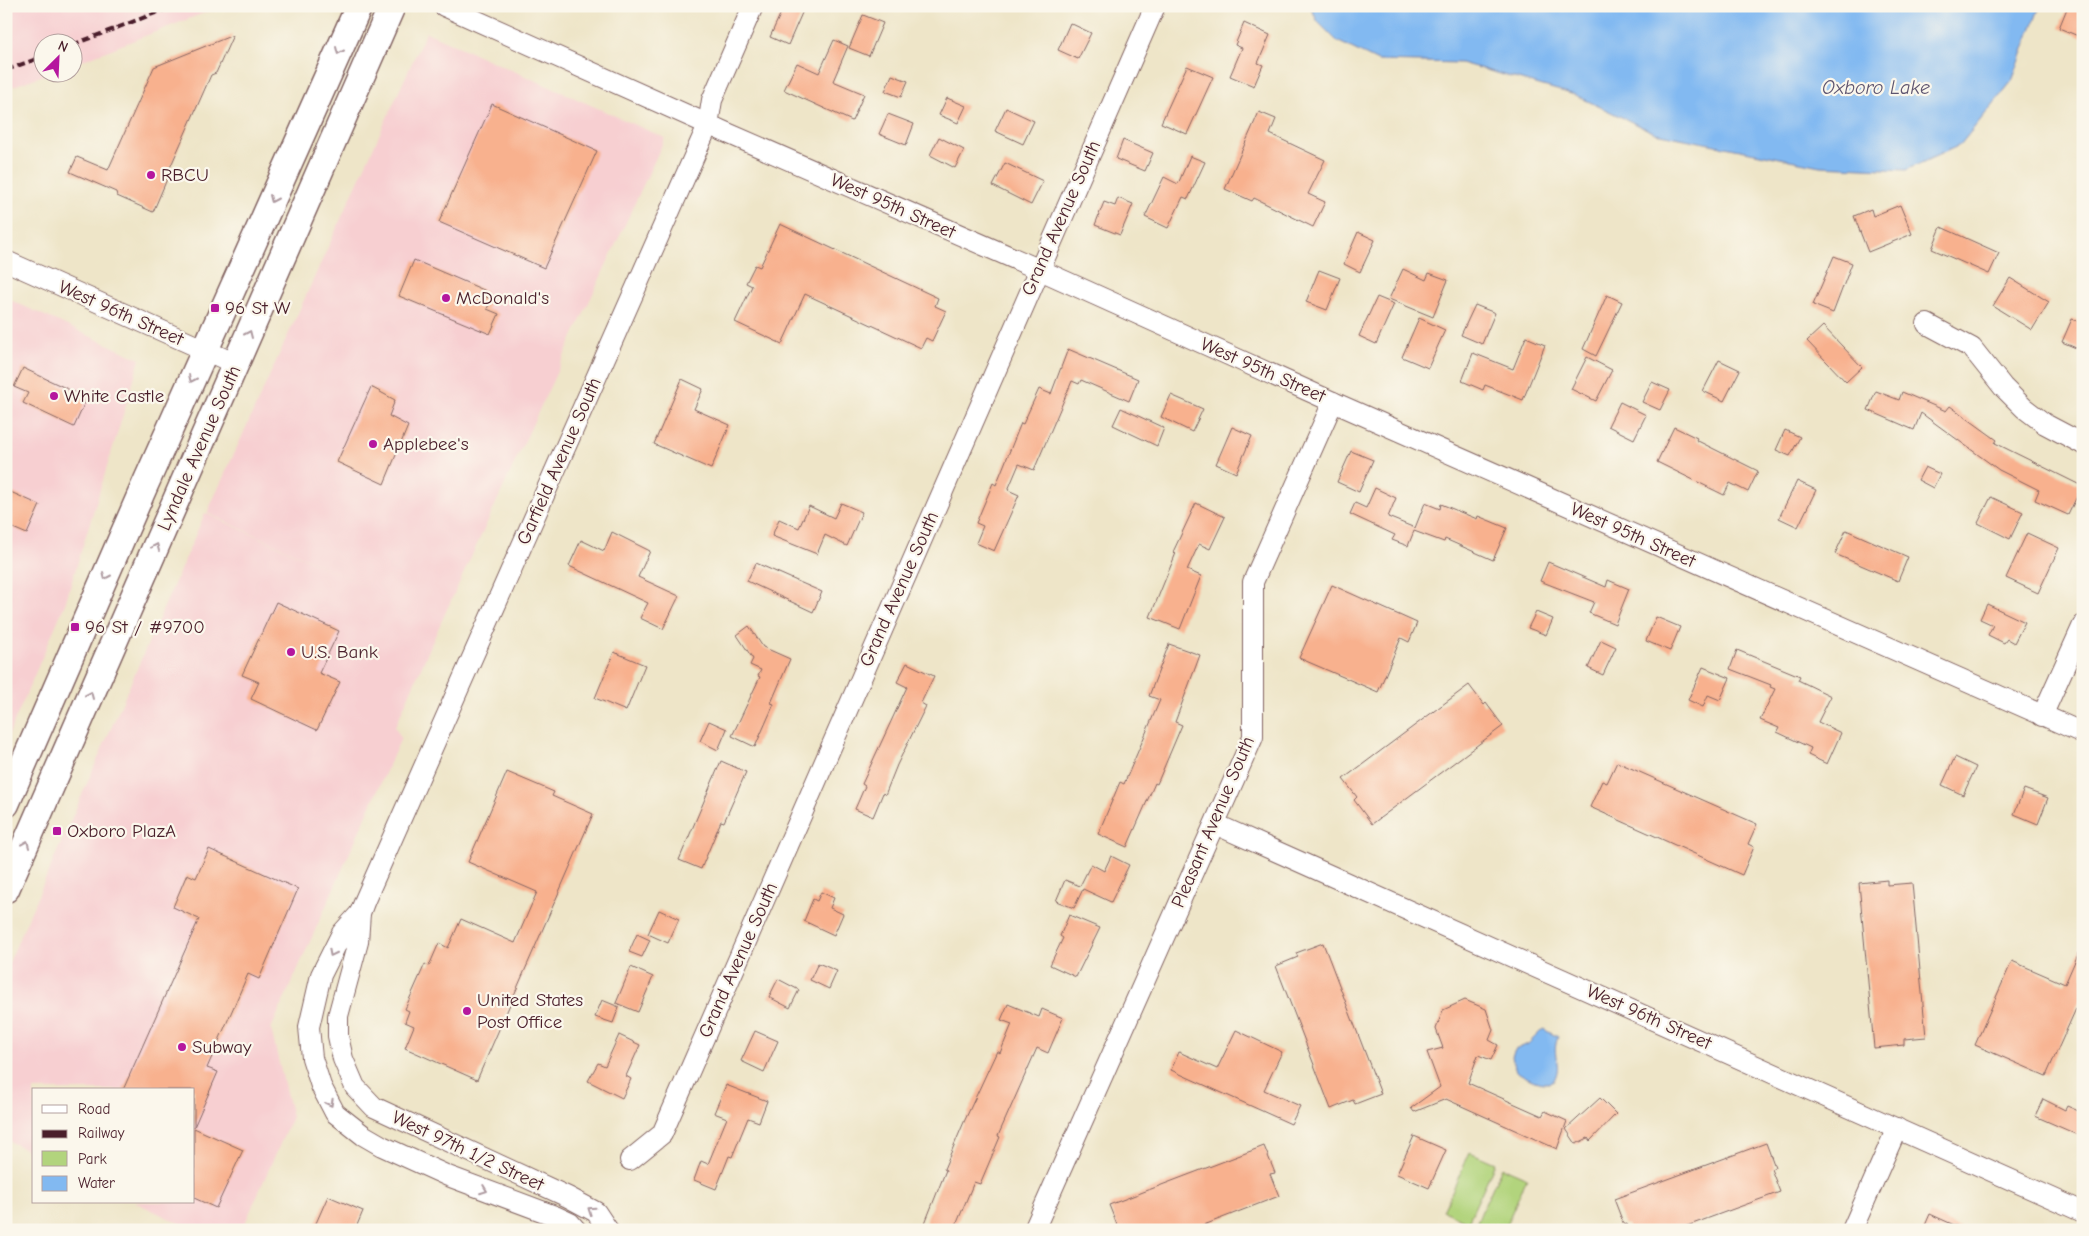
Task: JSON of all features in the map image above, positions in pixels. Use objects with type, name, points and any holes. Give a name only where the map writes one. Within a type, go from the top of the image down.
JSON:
[{"type":"main road","name":"Lyndale Avenue South","points":[[6,804],[359,6]]},
{"type":"main road","name":"Lyndale Avenue South","points":[[8,882],[392,6]]},
{"type":"main road","points":[[55,693],[70,742]]},
{"type":"street","name":"West 95th Street","points":[[444,6],[708,125],[1038,269],[1333,402],[2083,733]]},
{"type":"street","name":"Garfield Avenue South","points":[[312,1058],[309,1027],[321,975],[342,933],[360,913],[708,125],[712,100],[752,6]]},
{"type":"street","name":"Grand Avenue South","points":[[630,1160],[662,1134],[1038,269],[1155,6]]},
{"type":"street","name":"West 96th Street","points":[[6,261],[236,364]]},
{"type":"street","points":[[1927,324],[1972,348],[2003,387],[2024,408],[2045,424],[2083,444]]},
{"type":"street","name":"Pleasant Avenue South","points":[[1034,1230],[1253,737],[1253,582],[1333,402]]},
{"type":"street","points":[[2042,716],[2083,625]]},
{"type":"street","name":"West 96th Street","points":[[1215,824],[2083,1212]]},
{"type":"street","name":"Garfield Avenue South","points":[[343,1058],[338,1036],[338,1016],[358,942],[360,913]]},
{"type":"street","name":"West 97th 1/2 Street","points":[[312,1058],[321,1086],[336,1113],[364,1135],[382,1146],[448,1176],[555,1216],[570,1223],[576,1230]]},
{"type":"street","name":"West 97th 1/2 Street","points":[[343,1058],[355,1087],[374,1107],[568,1197],[596,1212],[608,1230]]},
{"type":"street","points":[[1852,1230],[1897,1128]]},
{"type":"street","points":[[448,1176],[460,1147]]},
{"type":"street","points":[[555,1216],[568,1197]]},
{"type":"shaded area","points":[[6,6],[222,6],[82,60],[82,32],[32,32],[32,79],[6,89]]},
{"type":"shaded area","points":[[426,32],[665,138],[442,620],[395,727],[401,738],[271,1029],[292,1117],[242,1230],[193,1230],[139,1204],[195,1204],[195,1088],[32,1088],[32,1152],[6,1140],[6,969],[205,513],[379,592],[207,513]]},
{"type":"shaded area","points":[[6,298],[140,359],[65,604],[6,741]]},
{"type":"green space","points":[[1470,1152],[1495,1163],[1468,1222],[1443,1211]]},
{"type":"green space","points":[[1502,1167],[1527,1178],[1504,1230],[1484,1230],[1475,1226]]},
{"type":"water","name":"Oxboro Lake","points":[[1310,6],[2040,6],[2012,81],[1960,145],[1906,170],[1820,166],[1655,133],[1575,95],[1461,63],[1378,61],[1337,41],[1318,22]]},
{"type":"water","points":[[1543,1029],[1558,1037],[1555,1050],[1556,1075],[1553,1082],[1548,1083],[1534,1081],[1516,1071],[1512,1057],[1515,1050],[1528,1044]]},
{"type":"building","points":[[784,6],[805,6],[788,45],[770,37]]},
{"type":"building","points":[[2068,6],[2083,6],[2083,38],[2059,28]]},
{"type":"building","points":[[863,15],[883,23],[869,56],[849,48]]},
{"type":"building","points":[[1070,23],[1091,33],[1078,59],[1058,50]]},
{"type":"building","points":[[1244,23],[1270,35],[1258,63],[1263,65],[1254,86],[1230,76],[1242,48],[1235,45]]},
{"type":"building","points":[[233,35],[216,73],[211,75],[169,170],[170,172],[153,212],[117,196],[116,192],[70,172],[77,157],[108,170],[154,67]]},
{"type":"building","points":[[834,40],[848,46],[833,81],[864,94],[852,121],[784,90],[797,63],[819,73]]},
{"type":"building","points":[[1187,66],[1213,77],[1187,134],[1161,123]]},
{"type":"building","points":[[892,75],[908,81],[901,97],[885,91]]},
{"type":"building","points":[[947,98],[966,106],[958,123],[939,115]]},
{"type":"building","points":[[492,104],[597,151],[544,268],[439,222]]},
{"type":"building","points":[[1006,108],[1034,121],[1023,144],[995,131]]},
{"type":"building","points":[[1259,112],[1276,119],[1270,134],[1325,160],[1308,194],[1325,202],[1313,227],[1254,198],[1252,201],[1225,189]]},
{"type":"building","points":[[888,114],[914,124],[906,145],[879,134]]},
{"type":"building","points":[[939,137],[964,150],[955,168],[930,155]]},
{"type":"building","points":[[1123,140],[1153,153],[1145,171],[1116,159]]},
{"type":"building","points":[[1190,156],[1205,162],[1188,199],[1183,197],[1168,228],[1145,217],[1164,177],[1178,184]]},
{"type":"building","points":[[1005,163],[1043,181],[1031,205],[993,186]]},
{"type":"building","points":[[1118,198],[1133,204],[1120,235],[1095,225],[1104,202],[1115,206]]},
{"type":"building","points":[[1900,205],[1912,234],[1868,252],[1854,216],[1871,209],[1873,216]]},
{"type":"building","points":[[780,224],[938,298],[935,306],[946,311],[932,341],[926,338],[921,348],[805,294],[782,344],[735,322],[752,286],[746,283],[755,265],[760,267]]},
{"type":"building","points":[[1941,227],[1999,253],[1989,274],[1932,249]]},
{"type":"building","points":[[1358,232],[1375,240],[1360,272],[1344,264]]},
{"type":"building","points":[[1834,256],[1852,263],[1833,313],[1813,305]]},
{"type":"building","name":"McDonald's","points":[[414,260],[486,291],[484,296],[491,299],[487,309],[499,314],[490,334],[399,296]]},
{"type":"building","points":[[1403,269],[1426,280],[1429,273],[1448,280],[1433,317],[1389,299]]},
{"type":"building","points":[[1319,270],[1340,278],[1327,310],[1306,302]]},
{"type":"building","points":[[2010,278],[2049,302],[2032,330],[1993,306]]},
{"type":"building","points":[[1607,295],[1622,302],[1596,356],[1583,349]]},
{"type":"building","points":[[1377,297],[1394,304],[1376,344],[1359,336]]},
{"type":"building","points":[[1475,305],[1495,313],[1482,344],[1461,335]]},
{"type":"building","points":[[1419,318],[1445,330],[1428,368],[1402,357]]},
{"type":"building","points":[[2072,319],[2083,323],[2083,351],[2062,342]]},
{"type":"building","points":[[1823,326],[1862,367],[1846,382],[1807,341]]},
{"type":"building","points":[[1526,337],[1545,345],[1523,400],[1485,385],[1483,390],[1462,381],[1473,353],[1513,369]]},
{"type":"building","points":[[1068,349],[1138,379],[1129,401],[1081,380],[1079,384],[1072,381],[1034,470],[1019,464],[1008,490],[1019,495],[994,551],[976,543],[983,526],[976,523],[993,483],[996,485],[1021,423],[1023,424],[1039,389],[1051,394]]},
{"type":"building","points":[[1587,357],[1612,370],[1596,401],[1571,389]]},
{"type":"building","points":[[1719,360],[1740,370],[1724,401],[1703,391]]},
{"type":"building","name":"White Castle","points":[[23,368],[87,398],[74,427],[23,403],[28,393],[14,387]]},
{"type":"building","points":[[682,379],[703,389],[694,409],[730,425],[711,469],[654,444]]},
{"type":"building","points":[[1652,382],[1670,390],[1660,410],[1642,402]]},
{"type":"building","name":"Applebee's","points":[[371,387],[395,400],[389,416],[408,426],[384,484],[337,462]]},
{"type":"building","points":[[1876,391],[1899,400],[1902,392],[1946,411],[1950,406],[1997,440],[1995,443],[2082,486],[2068,515],[2035,500],[2039,490],[1999,470],[1921,413],[1914,430],[1868,410]]},
{"type":"building","points":[[1171,395],[1203,409],[1192,432],[1161,417]]},
{"type":"building","points":[[1620,402],[1646,415],[1634,439],[1608,426]]},
{"type":"building","points":[[1121,408],[1164,428],[1157,446],[1113,425]]},
{"type":"building","points":[[1232,427],[1252,436],[1236,473],[1216,464]]},
{"type":"building","points":[[1674,427],[1758,471],[1748,492],[1730,483],[1724,495],[1657,462]]},
{"type":"building","points":[[1785,430],[1800,437],[1790,456],[1776,450]]},
{"type":"building","points":[[1351,451],[1373,460],[1359,492],[1337,482]]},
{"type":"building","points":[[1925,467],[1940,474],[1933,488],[1918,480]]},
{"type":"building","points":[[1797,481],[1816,490],[1798,527],[1779,518]]},
{"type":"building","points":[[1375,488],[1396,498],[1388,517],[1415,528],[1425,503],[1440,509],[1441,504],[1477,519],[1478,516],[1507,528],[1493,560],[1445,539],[1444,542],[1414,531],[1408,546],[1392,540],[1395,535],[1350,514],[1355,503],[1366,508]]},
{"type":"building","points":[[6,490],[40,505],[27,534],[6,525]]},
{"type":"building","points":[[1991,497],[2023,512],[2010,539],[1978,523]]},
{"type":"building","points":[[841,503],[862,512],[847,546],[825,535],[817,554],[772,536],[779,519],[799,528],[809,506],[834,518]]},
{"type":"building","points":[[1196,503],[1225,517],[1210,549],[1199,544],[1187,570],[1201,576],[1180,629],[1150,617],[1176,553],[1173,552]]},
{"type":"building","points":[[1846,530],[1908,557],[1898,581],[1835,554]]},
{"type":"building","points":[[612,532],[650,551],[638,577],[679,596],[663,629],[640,618],[648,603],[569,566],[581,540],[604,551]]},
{"type":"building","points":[[2027,533],[2059,548],[2038,593],[2006,578]]},
{"type":"building","points":[[1548,562],[1606,587],[1608,580],[1629,589],[1615,624],[1589,613],[1594,602],[1540,581]]},
{"type":"building","points":[[756,563],[822,592],[813,612],[747,581]]},
{"type":"building","points":[[1332,585],[1417,623],[1409,642],[1401,638],[1378,692],[1299,658]]},
{"type":"building","name":"U.S. Bank","points":[[276,602],[339,631],[319,673],[340,682],[317,730],[251,699],[259,682],[242,675]]},
{"type":"building","points":[[1987,604],[2025,622],[2014,643],[2007,639],[2004,643],[1988,635],[1993,625],[1980,619]]},
{"type":"building","points":[[1536,612],[1553,619],[1546,635],[1528,628]]},
{"type":"building","points":[[1656,617],[1680,627],[1670,651],[1646,641]]},
{"type":"building","points":[[749,626],[763,647],[790,659],[771,703],[774,704],[755,747],[732,736],[760,677],[758,676],[761,670],[750,665],[753,659],[737,635]]},
{"type":"building","points":[[1601,640],[1616,647],[1603,675],[1588,668]]},
{"type":"building","points":[[1169,644],[1200,655],[1175,722],[1182,725],[1127,847],[1098,834],[1120,782],[1124,784],[1160,700],[1149,696]]},
{"type":"building","points":[[1737,650],[1800,676],[1798,680],[1831,696],[1818,722],[1841,733],[1827,764],[1808,755],[1811,748],[1777,732],[1779,728],[1760,720],[1775,689],[1770,687],[1771,685],[1730,669]]},
{"type":"building","points":[[614,652],[645,665],[626,711],[595,698]]},
{"type":"building","points":[[907,663],[934,676],[921,703],[926,706],[873,817],[855,809],[865,786],[862,784],[907,687],[897,682]]},
{"type":"building","points":[[1703,667],[1730,678],[1720,700],[1708,695],[1703,707],[1688,700]]},
{"type":"building","points":[[1469,685],[1484,705],[1486,703],[1503,726],[1372,824],[1354,800],[1357,797],[1343,779]]},
{"type":"building","points":[[709,721],[727,729],[718,750],[700,741]]},
{"type":"building","points":[[1955,757],[1976,767],[1963,795],[1942,785]]},
{"type":"building","points":[[721,761],[746,772],[724,822],[721,821],[701,869],[679,860]]},
{"type":"building","points":[[1617,762],[1757,824],[1748,844],[1754,847],[1742,875],[1590,807],[1602,781],[1607,783]]},
{"type":"building","points":[[507,772],[554,792],[552,796],[593,814],[477,1080],[405,1048],[414,1026],[405,1022],[409,1011],[405,1009],[425,964],[429,966],[439,943],[448,948],[461,919],[515,943],[537,892],[468,862]]},
{"type":"building","points":[[2024,789],[2048,798],[2038,824],[2014,814]]},
{"type":"building","points":[[209,849],[298,889],[259,979],[248,974],[207,1068],[218,1072],[195,1125],[195,1088],[124,1088],[199,919],[173,907],[187,874],[196,878]]},
{"type":"building","points":[[1111,856],[1129,865],[1111,902],[1083,889],[1074,908],[1056,901],[1065,880],[1080,886],[1091,864],[1104,871]]},
{"type":"building","points":[[1887,880],[1887,885],[1912,883],[1926,1037],[1904,1039],[1904,1045],[1874,1048],[1859,883]]},
{"type":"building","points":[[821,892],[834,898],[830,908],[843,914],[834,935],[804,921],[813,899],[817,901]]},
{"type":"building","points":[[659,910],[679,919],[668,943],[648,934]]},
{"type":"building","points":[[1069,915],[1100,928],[1076,977],[1050,965],[1063,938],[1060,936]]},
{"type":"building","points":[[637,934],[650,940],[642,957],[629,952]]},
{"type":"building","points":[[1323,943],[1381,1094],[1355,1104],[1353,1100],[1331,1109],[1276,966],[1298,957],[1296,953]]},
{"type":"building","points":[[2083,943],[2083,993],[2046,1076],[1975,1045],[2012,961],[2065,984]]},
{"type":"building","points":[[818,963],[837,971],[829,989],[810,980]]},
{"type":"building","points":[[631,967],[653,977],[638,1012],[616,1003]]},
{"type":"building","points":[[778,979],[799,990],[790,1008],[769,997]]},
{"type":"building","points":[[602,1000],[619,1007],[613,1023],[595,1017]]},
{"type":"building","points":[[1465,1000],[1486,1009],[1493,1030],[1489,1040],[1498,1045],[1491,1060],[1478,1055],[1468,1083],[1542,1116],[1545,1111],[1567,1121],[1557,1149],[1446,1099],[1414,1112],[1411,1108],[1440,1087],[1427,1052],[1443,1048],[1436,1029],[1443,1010]]},
{"type":"building","points":[[1008,1004],[1039,1017],[1042,1009],[1063,1018],[1048,1053],[1037,1048],[998,1136],[1000,1137],[980,1184],[974,1182],[954,1230],[941,1230],[925,1223],[946,1170],[944,1169],[964,1122],[997,1051],[1000,1053],[1012,1024],[1001,1020]]},
{"type":"building","points":[[1236,1030],[1282,1052],[1264,1090],[1300,1106],[1291,1124],[1171,1070],[1179,1052],[1217,1069]]},
{"type":"building","points":[[755,1031],[778,1041],[764,1072],[741,1061]]},
{"type":"building","points":[[619,1035],[640,1045],[626,1076],[631,1079],[622,1098],[588,1081],[598,1063],[605,1066]]},
{"type":"building","points":[[726,1085],[767,1101],[759,1122],[748,1118],[732,1157],[729,1156],[716,1189],[694,1180],[701,1161],[708,1164],[727,1118],[714,1113]]},
{"type":"building","points":[[1600,1098],[1616,1114],[1590,1141],[1588,1138],[1576,1144],[1566,1129]]},
{"type":"building","points":[[2043,1099],[2065,1110],[2067,1106],[2083,1113],[2083,1137],[2035,1116]]},
{"type":"building","points":[[195,1128],[243,1150],[216,1208],[195,1198]]},
{"type":"building","points":[[1414,1136],[1446,1150],[1429,1188],[1397,1174]]},
{"type":"building","points":[[1766,1143],[1775,1167],[1771,1169],[1780,1192],[1676,1230],[1629,1230],[1627,1224],[1624,1225],[1614,1199]]},
{"type":"building","points":[[1264,1146],[1275,1173],[1270,1174],[1279,1196],[1191,1230],[1119,1230],[1109,1205]]},
{"type":"building","points":[[328,1196],[363,1211],[355,1230],[313,1230]]},
{"type":"building","points":[[1930,1214],[1965,1230],[1923,1230]]},
{"type":"railway","points":[[82,41],[174,6]]},
{"type":"railway","points":[[6,70],[32,61]]},
{"type":"place","name":"RBCU","points":[[151,175]]},
{"type":"place","name":"McDonald's","points":[[446,298]]},
{"type":"place","name":"96 St W","points":[[215,308]]},
{"type":"place","name":"White Castle","points":[[54,396]]},
{"type":"place","name":"Applebee's","points":[[373,444]]},
{"type":"place","name":"96 St / #9700","points":[[75,627]]},
{"type":"place","name":"U.S. Bank","points":[[291,652]]},
{"type":"place","name":"Oxboro PlazA","points":[[57,831]]},
{"type":"place","name":"United States Post Office","points":[[467,1011]]},
{"type":"place","name":"Subway","points":[[182,1047]]}]
